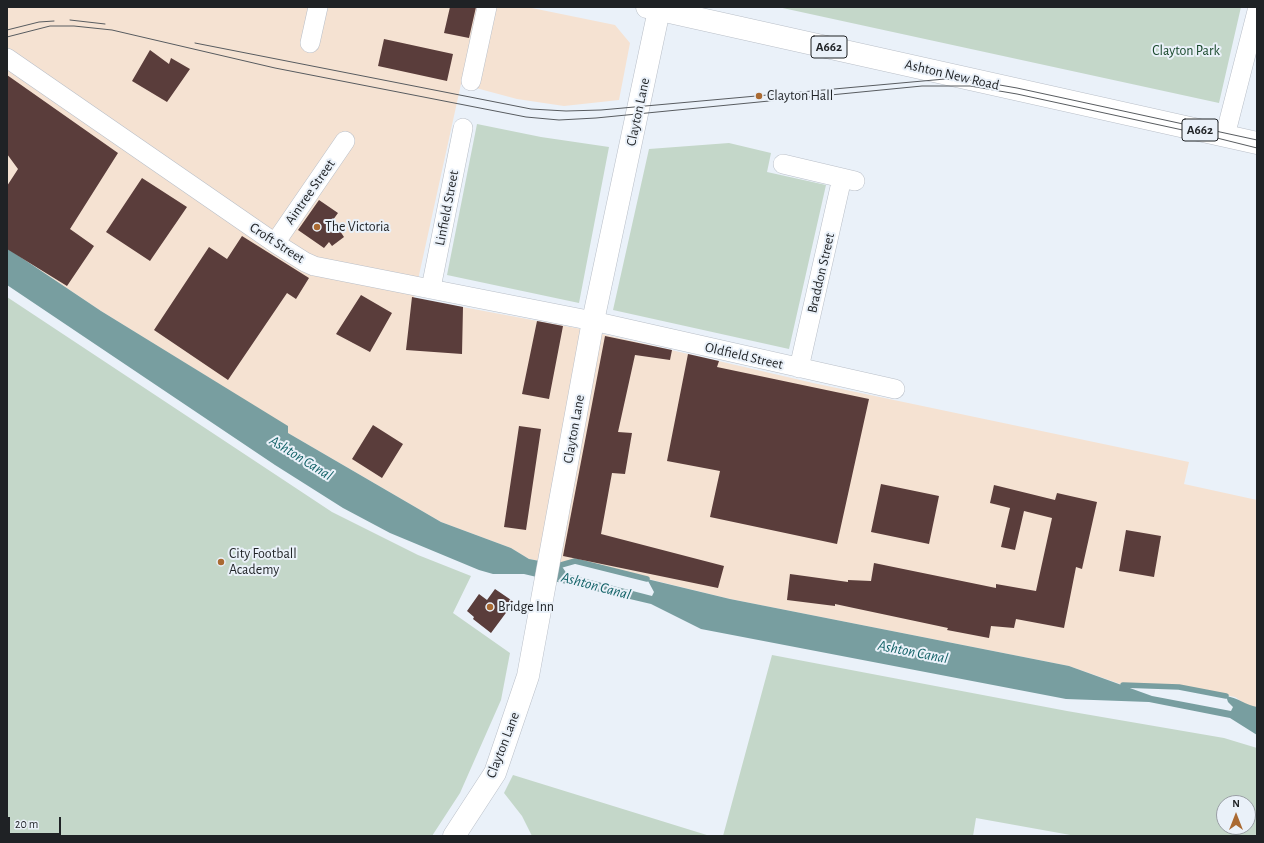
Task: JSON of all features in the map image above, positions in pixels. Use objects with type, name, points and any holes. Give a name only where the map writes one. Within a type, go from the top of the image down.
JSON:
[{"type":"street","points":[[310,43],[318,7]]},
{"type":"street","points":[[471,81],[487,7]]},
{"type":"street","name":"Ashton New Road","points":[[655,8],[1257,143]]},
{"type":"street","name":"Clayton Lane","points":[[454,836],[495,773],[528,676],[594,321],[655,8]]},
{"type":"street","points":[[1225,136],[1257,11]]},
{"type":"street","name":"Croft Street","points":[[7,58],[275,243],[305,262],[314,266],[594,321]]},
{"type":"street","name":"Linfield Street","points":[[431,288],[463,128]]},
{"type":"street","name":"Aintree Street","points":[[275,243],[345,141]]},
{"type":"street","name":"Braddon Street","points":[[782,164],[849,179],[799,368]]},
{"type":"street","name":"Oldfield Street","points":[[594,321],[896,389]]},
{"type":"shaded area","points":[[7,7],[527,7],[615,25],[630,43],[619,100],[564,106],[517,99],[461,84],[414,298],[581,329],[813,383],[1189,462],[1184,484],[1257,500],[1257,707],[1248,706],[1235,697],[1179,687],[1123,685],[1069,666],[730,599],[575,561],[561,565],[529,559],[511,548],[441,522],[288,433],[287,426],[101,311],[7,248]]},
{"type":"green space","name":"Clayton Park","points":[[778,7],[1241,7],[1219,103]]},
{"type":"green space","points":[[477,124],[541,137],[609,147],[579,303],[447,275]]},
{"type":"green space","points":[[729,143],[771,153],[767,172],[826,185],[789,349],[613,310],[649,149]]},
{"type":"green space","name":"City Football Academy","points":[[7,297],[332,512],[418,555],[471,576],[453,613],[510,653],[501,700],[460,793],[432,836],[7,836]]},
{"type":"green space","points":[[772,655],[1067,711],[1224,738],[1257,748],[1257,836],[1076,836],[976,818],[973,836],[723,836]]},
{"type":"green space","points":[[513,775],[710,836],[532,836],[522,816],[504,793]]},
{"type":"water","name":"Ashton Canal","points":[[7,248],[101,311],[288,426],[288,433],[441,522],[511,548],[529,559],[561,565],[567,574],[652,596],[654,592],[647,579],[730,599],[1069,666],[1152,696],[1231,711],[1233,707],[1228,702],[1226,696],[1257,707],[1257,735],[1230,718],[1149,702],[1066,699],[701,629],[651,604],[524,574],[493,574],[479,570],[390,533],[343,508],[275,465],[7,285]]},
{"type":"building","points":[[450,7],[476,7],[469,38],[444,33]]},
{"type":"building","points":[[384,39],[453,54],[447,81],[378,66]]},
{"type":"building","points":[[150,50],[169,64],[171,58],[190,69],[167,102],[132,81]]},
{"type":"building","points":[[7,75],[118,153],[70,229],[94,246],[67,286],[7,249],[7,186],[18,169],[7,154]]},
{"type":"building","points":[[142,178],[187,207],[150,261],[106,232]]},
{"type":"building","name":"The Victoria","points":[[319,200],[338,213],[330,224],[340,231],[344,237],[332,246],[329,242],[324,248],[298,230]]},
{"type":"building","points":[[242,236],[309,278],[296,299],[287,293],[228,380],[154,330],[209,247],[227,259]]},
{"type":"building","points":[[361,295],[392,313],[370,352],[336,334]]},
{"type":"building","points":[[412,297],[463,307],[462,354],[406,350]]},
{"type":"building","points":[[537,321],[563,326],[549,399],[522,394]]},
{"type":"building","points":[[605,336],[672,350],[670,360],[635,355],[618,432],[632,433],[625,474],[612,473],[601,534],[724,566],[718,588],[563,556]]},
{"type":"building","points":[[688,354],[719,361],[717,367],[869,399],[837,544],[710,517],[720,471],[667,461]]},
{"type":"building","points":[[373,425],[403,444],[382,478],[352,459]]},
{"type":"building","points":[[519,426],[541,429],[526,530],[504,527]]},
{"type":"building","points":[[881,484],[939,496],[929,544],[871,532]]},
{"type":"building","points":[[994,485],[1055,500],[1057,493],[1097,502],[1082,569],[1076,567],[1064,628],[1016,619],[1014,628],[991,626],[989,638],[947,630],[948,628],[835,604],[835,606],[787,600],[790,574],[848,582],[848,580],[871,581],[874,563],[996,588],[996,584],[1036,591],[1052,518],[1024,511],[1015,550],[1001,547],[1010,508],[990,503]]},
{"type":"building","points":[[1126,530],[1161,536],[1154,577],[1119,571]]},
{"type":"building","name":"Bridge Inn","points":[[495,589],[514,602],[491,633],[473,619],[474,617],[467,611],[479,594],[487,600]]},
{"type":"waterway","name":"Ashton Canal","points":[[561,565],[575,561],[647,579]]},
{"type":"waterway","points":[[1123,685],[1179,687],[1226,696]]},
{"type":"tram line","points":[[70,20],[105,24]]},
{"type":"tram line","points":[[7,30],[39,22],[54,21]]},
{"type":"tram line","points":[[7,37],[50,26],[74,26],[112,30],[275,68],[526,117],[559,120],[596,118],[922,86],[970,86],[1017,94],[1201,134],[1257,148]]},
{"type":"tram line","points":[[195,43],[531,109],[566,111],[601,110],[945,79],[971,80],[1017,88],[1257,140]]},
{"type":"place","name":"Clayton Hall","points":[[759,96]]},
{"type":"place","name":"The Victoria","points":[[317,227]]},
{"type":"place","name":"City Football Academy","points":[[221,562]]},
{"type":"place","name":"Bridge Inn","points":[[490,607]]}]
